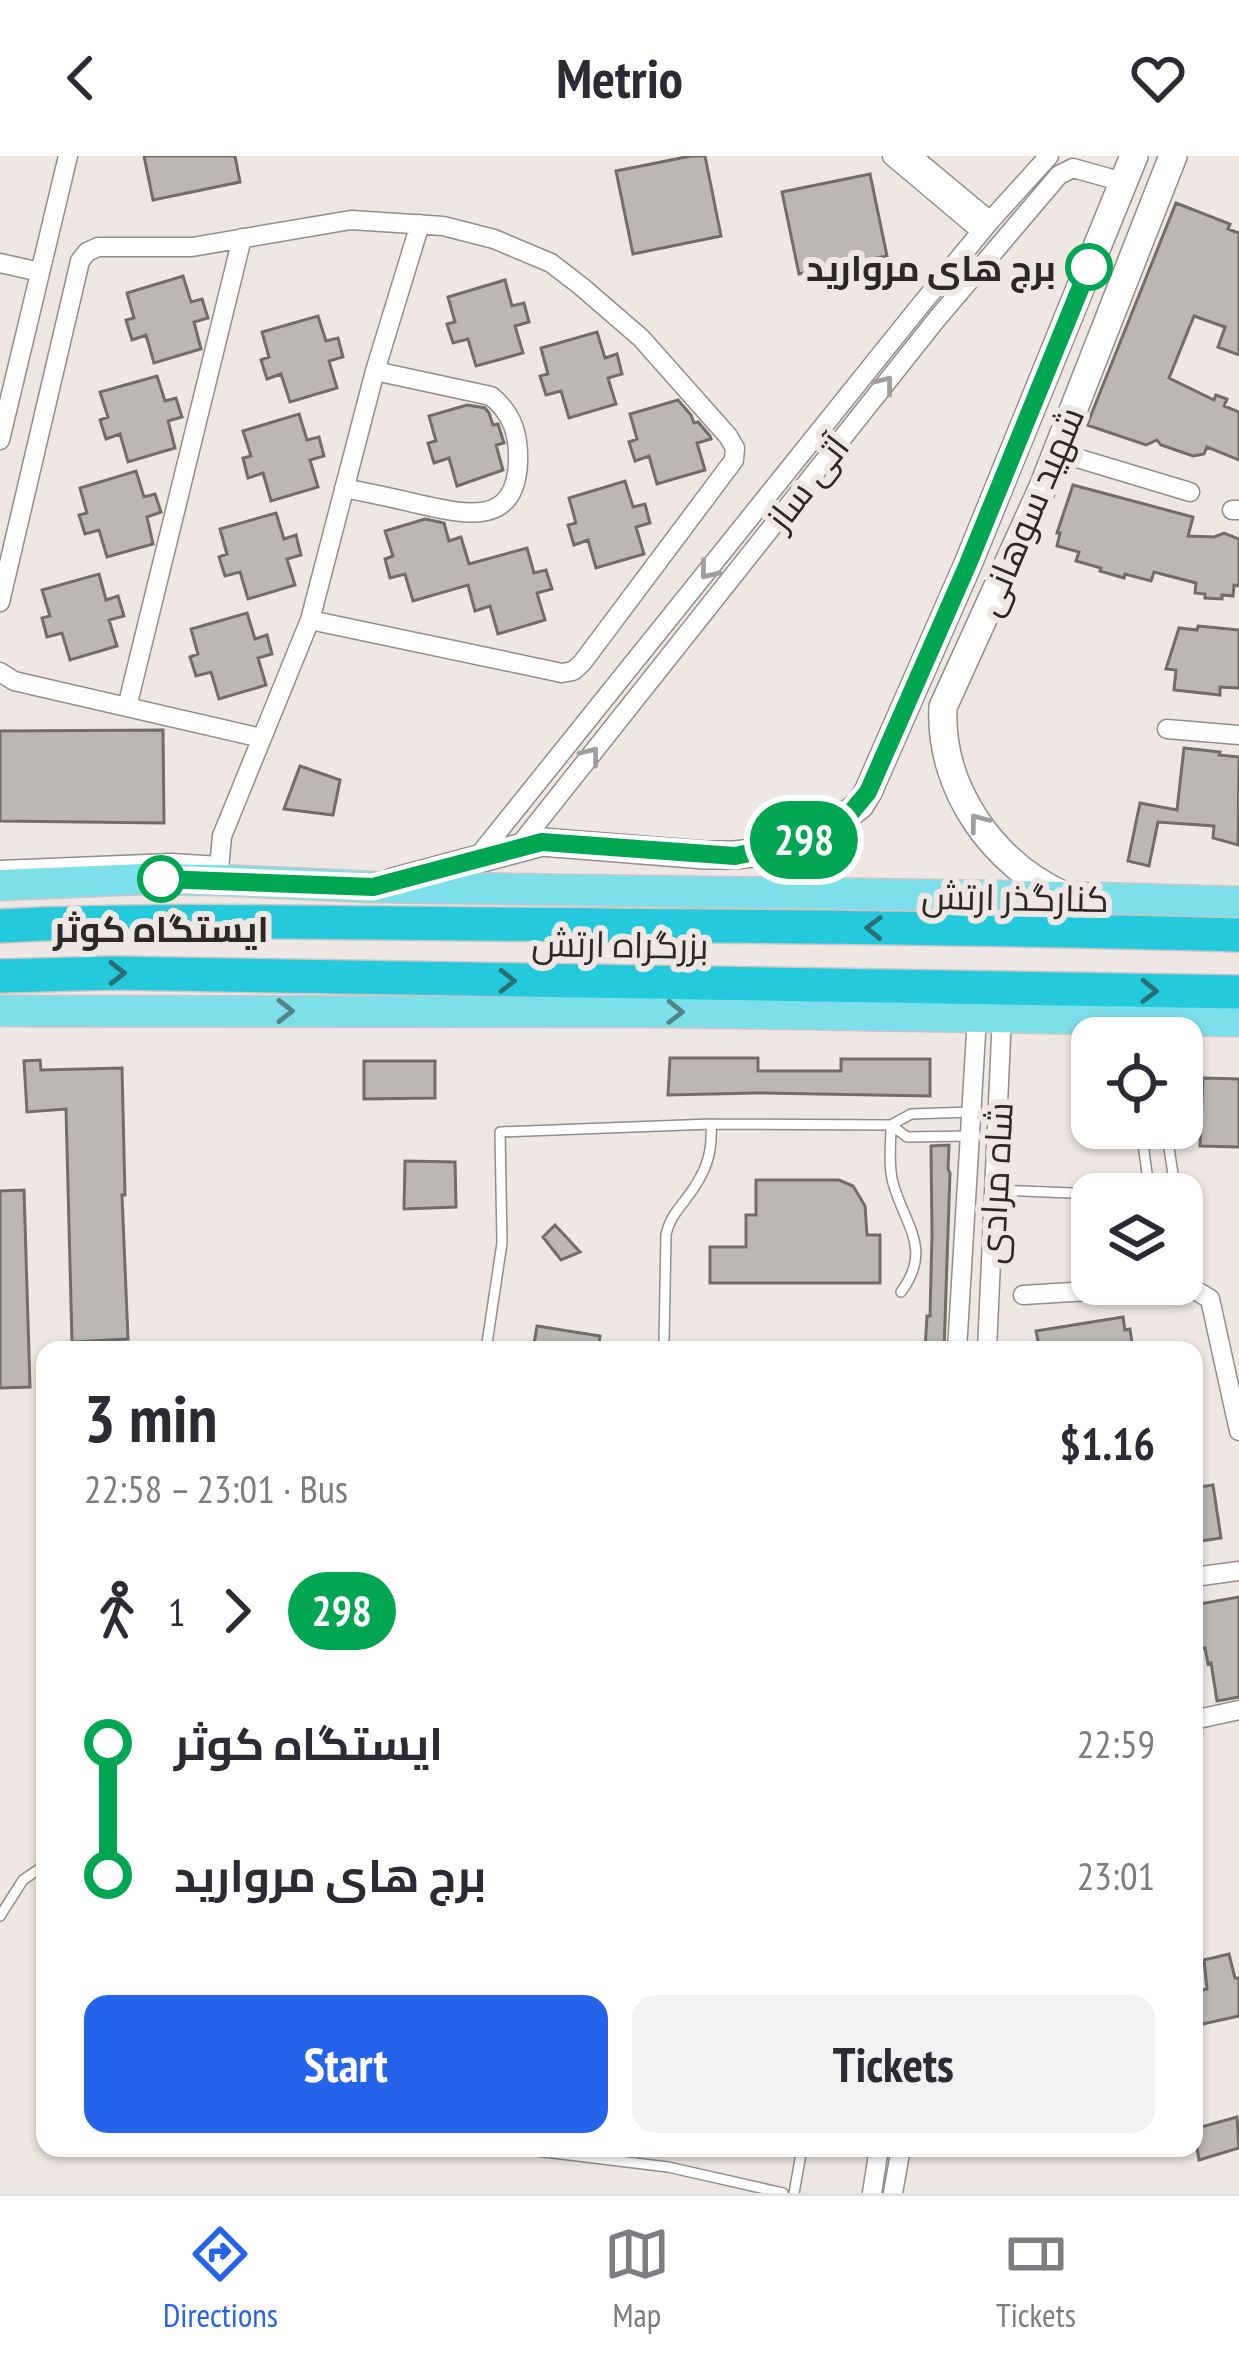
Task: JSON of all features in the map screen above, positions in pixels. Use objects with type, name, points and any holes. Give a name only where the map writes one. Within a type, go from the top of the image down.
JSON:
[{"type":"highway","name":"بزرگراه ارتش","points":[[0,922],[651,925],[1239,935]]},
{"type":"highway","name":"بزرگراه ارتش","points":[[0,976],[112,973],[1239,992]]},
{"type":"main road","name":"شهید سوهانی","points":[[1066,897],[1032,878],[1000,850],[959,794],[945,750],[943,707],[1057,452],[1173,156]]},
{"type":"main road","name":"شهید سوهانی","points":[[373,887],[518,847],[555,842],[735,856],[790,844],[835,824],[860,805],[968,564],[1129,169]]},
{"type":"main road","points":[[968,564],[1000,583]]},
{"type":"main road","name":"کنارگذر ارتش","points":[[0,885],[219,873],[373,887],[1239,902]]},
{"type":"main road","points":[[887,987],[1098,1017]]},
{"type":"main road","points":[[0,1011],[1071,1017]]},
{"type":"main road","points":[[1203,1020],[1239,1021]]},
{"type":"street","points":[[0,440],[5,400],[22,349],[68,156]]},
{"type":"street","points":[[892,156],[985,226]]},
{"type":"street","points":[[912,156],[985,226]]},
{"type":"street","name":"آتی ساز","points":[[476,859],[985,226],[1049,156]]},
{"type":"street","name":"آتی ساز","points":[[518,847],[936,320],[1066,170],[1129,169]]},
{"type":"street","points":[[0,602],[80,261],[98,247],[192,247],[351,220],[443,226],[494,239],[551,263],[582,286],[641,338],[735,448],[734,460],[573,670],[562,673],[310,620]]},
{"type":"street","points":[[0,870],[171,863],[219,873],[222,836],[310,620],[374,371],[420,224]]},
{"type":"street","points":[[127,707],[242,238]]},
{"type":"street","points":[[0,263],[40,272]]},
{"type":"street","points":[[920,307],[936,320]]},
{"type":"street","points":[[22,349],[57,359]]},
{"type":"street","points":[[344,488],[464,514],[496,507],[515,486],[518,448],[505,408],[491,397],[374,371]]},
{"type":"street","points":[[1057,452],[1190,491]]},
{"type":"street","points":[[0,672],[14,681],[261,738]]},
{"type":"street","points":[[1167,729],[1239,735]]},
{"type":"street","points":[[524,800],[524,809],[531,815],[544,814]]},
{"type":"street","name":"شاه مرادی","points":[[958,1341],[971,1112],[990,1016]]},
{"type":"street","name":"شاه مرادی","points":[[987,1341],[994,1190],[990,1016]]},
{"type":"street","points":[[1023,1295],[1187,1285],[1210,1299],[1239,1431]]},
{"type":"street","points":[[1203,1576],[1239,1571]]},
{"type":"street","points":[[1203,1718],[1239,1710]]},
{"type":"street","points":[[872,2193],[878,2157]]},
{"type":"street","points":[[893,2193],[899,2157]]},
{"type":"lane","points":[[487,1341],[502,1243],[500,1132],[711,1124],[891,1125],[911,1114],[971,1112]]},
{"type":"lane","points":[[664,1341],[666,1234],[670,1220],[705,1172],[712,1150],[711,1124]]},
{"type":"lane","points":[[891,1125],[907,1137],[970,1136]]},
{"type":"lane","points":[[891,1125],[893,1182],[916,1240],[914,1274],[901,1292]]},
{"type":"lane","points":[[994,1190],[1071,1193]]},
{"type":"lane","points":[[0,1916],[23,1880],[36,1871]]},
{"type":"lane","points":[[586,2157],[668,2167],[783,2193]]},
{"type":"lane","points":[[794,2193],[800,2157]]},
{"type":"building","points":[[144,156],[235,156],[240,182],[153,200]]},
{"type":"building","points":[[705,156],[721,236],[633,254],[616,171]]},
{"type":"building","points":[[870,174],[887,256],[799,274],[782,192]]},
{"type":"building","points":[[1176,203],[1230,224],[1228,229],[1239,233],[1239,355],[1218,347],[1225,327],[1194,316],[1169,378],[1214,400],[1216,395],[1227,399],[1224,406],[1239,412],[1239,460],[1207,447],[1204,454],[1193,456],[1157,440],[1146,445],[1087,425]]},
{"type":"building","points":[[183,276],[191,302],[202,299],[208,318],[194,322],[201,349],[154,363],[146,335],[132,340],[126,320],[134,318],[127,293]]},
{"type":"building","points":[[505,280],[512,306],[524,303],[529,322],[515,326],[523,353],[476,366],[468,339],[453,343],[447,324],[455,322],[448,297]]},
{"type":"building","points":[[318,316],[326,341],[338,338],[343,357],[329,361],[337,388],[290,402],[281,374],[267,379],[261,360],[269,357],[262,332]]},
{"type":"building","points":[[597,332],[605,358],[617,354],[622,374],[608,378],[616,404],[569,418],[561,391],[546,395],[540,376],[548,374],[541,348]]},
{"type":"building","points":[[157,376],[165,401],[176,398],[182,417],[168,421],[175,448],[128,462],[120,434],[106,439],[100,420],[108,417],[100,392]]},
{"type":"building","points":[[678,400],[710,436],[697,443],[705,470],[657,484],[649,456],[635,461],[629,442],[637,439],[630,414]]},
{"type":"building","points":[[467,405],[485,408],[493,425],[498,424],[504,443],[496,445],[503,470],[457,486],[449,458],[434,463],[428,443],[436,441],[429,416]]},
{"type":"building","points":[[299,414],[307,440],[319,437],[324,456],[310,460],[318,487],[271,501],[263,473],[248,478],[243,458],[251,456],[243,431]]},
{"type":"building","points":[[136,471],[144,497],[155,494],[161,512],[147,517],[153,544],[107,557],[99,530],[85,534],[79,515],[87,513],[80,488]]},
{"type":"building","points":[[625,481],[633,507],[645,504],[650,523],[636,527],[644,554],[596,568],[588,540],[574,545],[568,525],[576,523],[569,498]]},
{"type":"building","points":[[1073,485],[1193,517],[1188,536],[1224,533],[1239,539],[1239,586],[1234,585],[1233,596],[1205,598],[1195,593],[1196,583],[1154,572],[1151,581],[1125,574],[1124,578],[1076,561],[1079,552],[1057,546]]},
{"type":"building","points":[[276,513],[284,539],[296,535],[301,555],[287,559],[295,585],[248,599],[240,572],[225,576],[219,557],[227,554],[220,529]]},
{"type":"building","points":[[425,519],[444,523],[449,541],[461,537],[469,564],[527,548],[534,573],[546,570],[552,589],[537,593],[545,620],[498,634],[490,606],[475,611],[468,585],[413,601],[405,574],[390,578],[385,559],[393,556],[385,531]]},
{"type":"building","points":[[99,574],[106,600],[118,596],[124,616],[109,620],[117,646],[70,660],[62,633],[47,637],[42,618],[50,616],[42,590]]},
{"type":"building","points":[[247,613],[255,639],[267,635],[272,654],[258,658],[266,685],[219,699],[211,672],[196,676],[190,657],[198,654],[191,629]]},
{"type":"building","points":[[1198,626],[1239,630],[1239,688],[1220,687],[1220,695],[1174,690],[1176,670],[1166,669],[1179,628],[1197,630]]},
{"type":"building","points":[[163,730],[164,823],[0,821],[0,731]]},
{"type":"building","points":[[1184,748],[1239,757],[1238,845],[1213,838],[1214,826],[1158,822],[1149,866],[1128,861],[1140,803],[1177,810]]},
{"type":"building","points":[[300,766],[340,780],[333,815],[284,809]]},
{"type":"building","points":[[670,1058],[758,1058],[758,1071],[841,1071],[841,1059],[930,1059],[930,1096],[668,1095]]},
{"type":"building","points":[[40,1060],[41,1070],[122,1068],[128,1339],[72,1341],[66,1109],[27,1112],[24,1061]]},
{"type":"building","points":[[364,1061],[435,1061],[435,1098],[364,1099]]},
{"type":"building","points":[[1203,1078],[1239,1079],[1239,1147],[1203,1146]]},
{"type":"building","points":[[949,1145],[944,1341],[926,1341],[930,1316],[931,1146]]},
{"type":"building","points":[[405,1161],[455,1162],[456,1207],[404,1209]]},
{"type":"building","points":[[756,1180],[839,1180],[853,1186],[865,1206],[867,1235],[880,1235],[880,1283],[710,1283],[710,1247],[746,1247],[746,1215],[756,1215]]},
{"type":"building","points":[[24,1190],[30,1387],[0,1388],[0,1191]]},
{"type":"building","points":[[555,1225],[580,1252],[561,1260],[543,1237]]},
{"type":"building","points":[[1123,1317],[1132,1341],[1038,1341],[1036,1331]]},
{"type":"building","points":[[537,1326],[600,1336],[599,1341],[534,1341]]},
{"type":"building","points":[[1213,1485],[1221,1538],[1203,1541],[1203,1487]]},
{"type":"building","points":[[1239,1597],[1239,1697],[1217,1701],[1211,1663],[1203,1649],[1203,1603]]},
{"type":"building","points":[[1229,1954],[1235,1978],[1239,1978],[1239,2016],[1203,2024],[1204,1960]]},
{"type":"building","points":[[1237,2117],[1239,2148],[1199,2160],[1203,2157],[1203,2126]]},
{"type":"bus line","name":"298","points":[[161,879],[373,887],[542,842],[735,856],[803,840],[849,815],[868,792],[968,564],[1089,267]]},
{"type":"place","name":"برج های مروارید","points":[[1089,267]]},
{"type":"place","name":"ایستگاه کوثر","points":[[161,879]]}]
